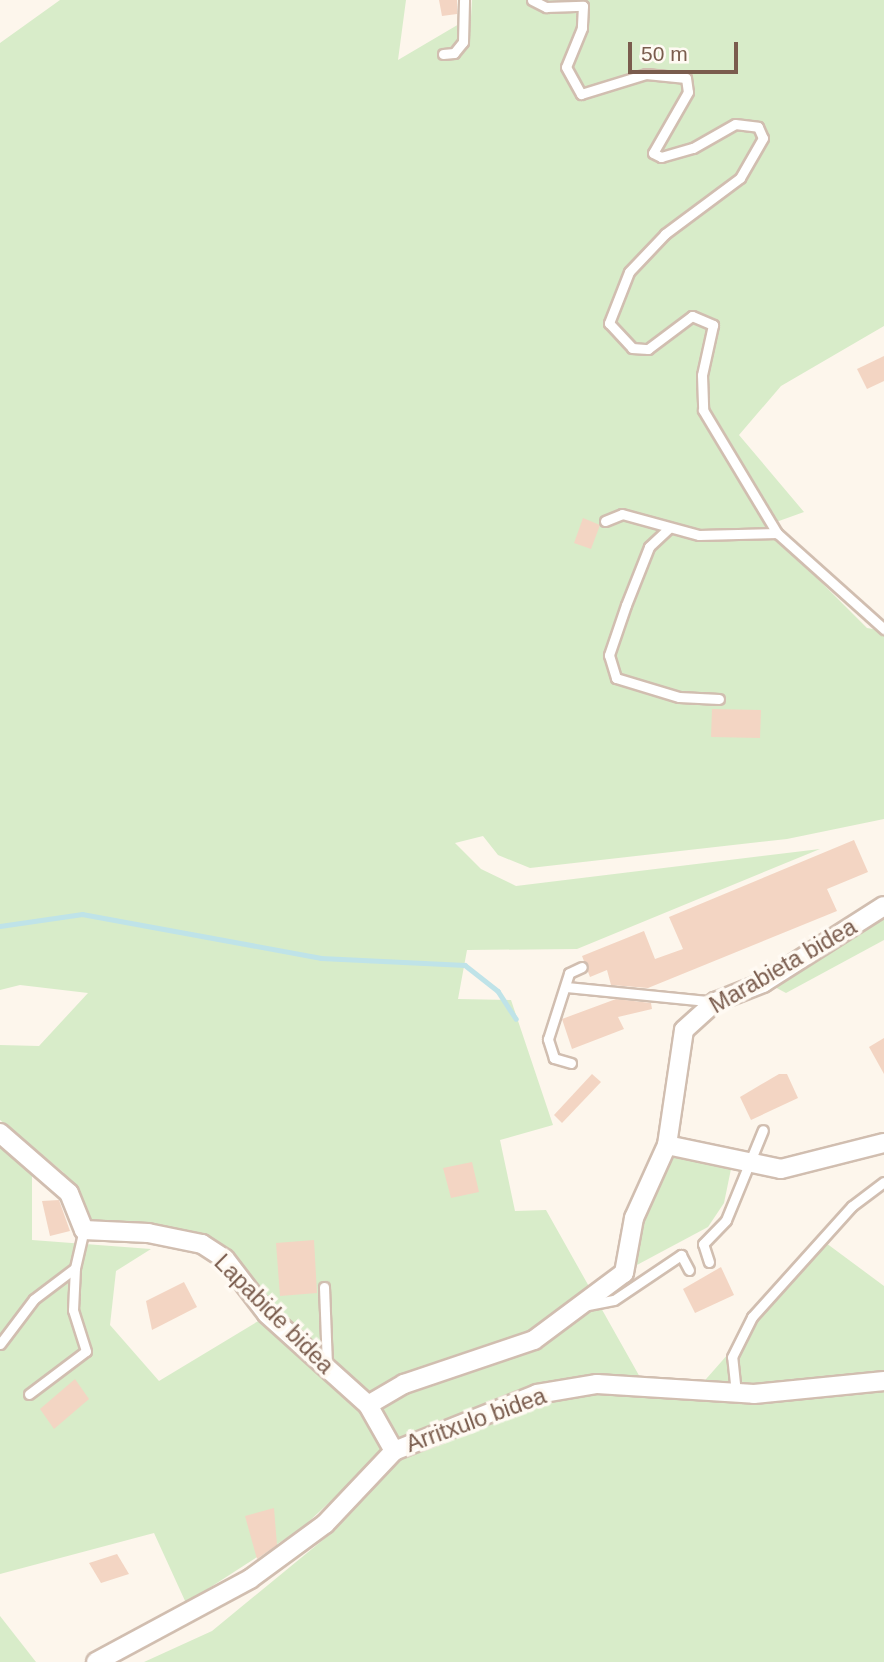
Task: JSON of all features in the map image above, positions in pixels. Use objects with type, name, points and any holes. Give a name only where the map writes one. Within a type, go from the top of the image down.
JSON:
[{"type":"street","name":"Marabieta bidea","points":[[368,1405],[404,1384],[534,1340],[586,1305],[631,1262],[634,1218],[667,1145],[684,1030],[715,1002],[763,983],[884,906]]},
{"type":"street","points":[[0,1133],[69,1193],[84,1230]]},
{"type":"street","points":[[667,1145],[748,1166],[781,1169],[884,1143]]},
{"type":"street","name":"Lapabide bidea","points":[[84,1230],[148,1233],[202,1244],[225,1259],[267,1314],[368,1405],[394,1451]]},
{"type":"street","name":"Arritxulo bidea","points":[[96,1662],[250,1579],[326,1524],[394,1451],[537,1394],[597,1384],[736,1393],[884,1381]]},
{"type":"lane","points":[[443,54],[454,53],[463,42],[464,0]]},
{"type":"lane","points":[[532,0],[546,7],[583,6],[582,28],[566,67],[581,94],[646,74],[686,78],[688,92],[653,153],[661,157],[693,148],[735,124],[758,127],[763,138],[740,178],[665,234],[629,272],[609,323],[632,348],[648,349],[692,316],[713,325],[702,375],[703,410],[777,533],[884,629]]},
{"type":"lane","points":[[605,521],[634,515],[668,529],[699,535],[777,533]]},
{"type":"lane","points":[[668,529],[649,547],[609,655],[616,678],[679,697],[719,699]]},
{"type":"lane","points":[[570,1063],[548,1050],[569,973],[582,967]]},
{"type":"lane","points":[[566,987],[715,1002]]},
{"type":"lane","points":[[709,1262],[703,1244],[726,1220],[763,1130]]},
{"type":"lane","points":[[736,1393],[732,1357],[752,1317],[852,1206],[884,1182]]},
{"type":"lane","points":[[29,1394],[86,1351],[72,1310],[75,1268],[84,1230]]},
{"type":"lane","points":[[586,1305],[614,1300],[681,1255],[689,1270]]},
{"type":"lane","points":[[0,1344],[34,1299],[75,1268]]},
{"type":"lane","points":[[324,1287],[327,1367]]},
{"type":"green space","points":[[60,0],[406,0],[398,60],[471,17],[472,0],[884,0],[884,326],[781,386],[739,435],[804,512],[765,526],[867,628],[884,631],[884,819],[787,839],[530,868],[498,855],[483,836],[455,843],[481,869],[516,886],[820,849],[577,949],[467,950],[458,999],[511,1000],[553,1125],[500,1140],[515,1211],[546,1210],[650,1395],[692,1395],[826,1243],[884,1286],[884,1662],[144,1662],[212,1631],[335,1530],[406,1452],[368,1392],[274,1308],[222,1245],[146,1225],[91,1222],[63,1172],[0,1120],[0,1045],[39,1046],[88,993],[20,985],[0,990],[0,43]]},
{"type":"green space","points":[[884,914],[884,940],[786,993],[771,985]]},
{"type":"green space","points":[[0,1142],[32,1168],[32,1240],[151,1249],[116,1271],[110,1325],[159,1381],[260,1320],[358,1410],[384,1451],[302,1528],[186,1603],[154,1533],[0,1574]]},
{"type":"green space","points":[[672,1154],[731,1169],[724,1203],[708,1227],[635,1266],[641,1216]]},
{"type":"green space","points":[[0,1616],[36,1662],[0,1662]]},
{"type":"building","points":[[439,0],[457,0],[457,14],[442,16]]},
{"type":"building","points":[[884,356],[884,381],[867,389],[857,369]]},
{"type":"building","points":[[583,518],[600,525],[591,549],[574,543]]},
{"type":"building","points":[[712,709],[761,710],[760,738],[711,737]]},
{"type":"building","points":[[854,840],[868,872],[827,889],[837,911],[648,988],[611,985],[607,970],[590,977],[582,956],[644,931],[655,959],[683,949],[669,917]]},
{"type":"building","points":[[616,999],[651,1003],[652,1009],[618,1017],[624,1029],[572,1049],[562,1019]]},
{"type":"building","points":[[884,1038],[884,1074],[869,1047]]},
{"type":"building","points":[[592,1074],[601,1082],[562,1123],[554,1115]]},
{"type":"building","points":[[779,1074],[787,1074],[798,1098],[751,1120],[740,1097]]},
{"type":"building","points":[[472,1162],[479,1192],[451,1198],[443,1168]]},
{"type":"building","points":[[59,1200],[70,1231],[50,1236],[42,1201]]},
{"type":"building","points":[[314,1240],[317,1293],[280,1296],[276,1243]]},
{"type":"building","points":[[721,1267],[734,1295],[695,1313],[683,1289]]},
{"type":"building","points":[[184,1282],[197,1307],[152,1330],[146,1301]]},
{"type":"building","points":[[75,1379],[89,1399],[54,1429],[40,1409]]},
{"type":"building","points":[[274,1508],[277,1545],[257,1559],[245,1516]]},
{"type":"building","points":[[117,1554],[129,1574],[101,1583],[89,1563]]},
{"type":"waterway","points":[[0,926],[82,914],[321,958],[465,965],[498,991],[516,1019]]}]
